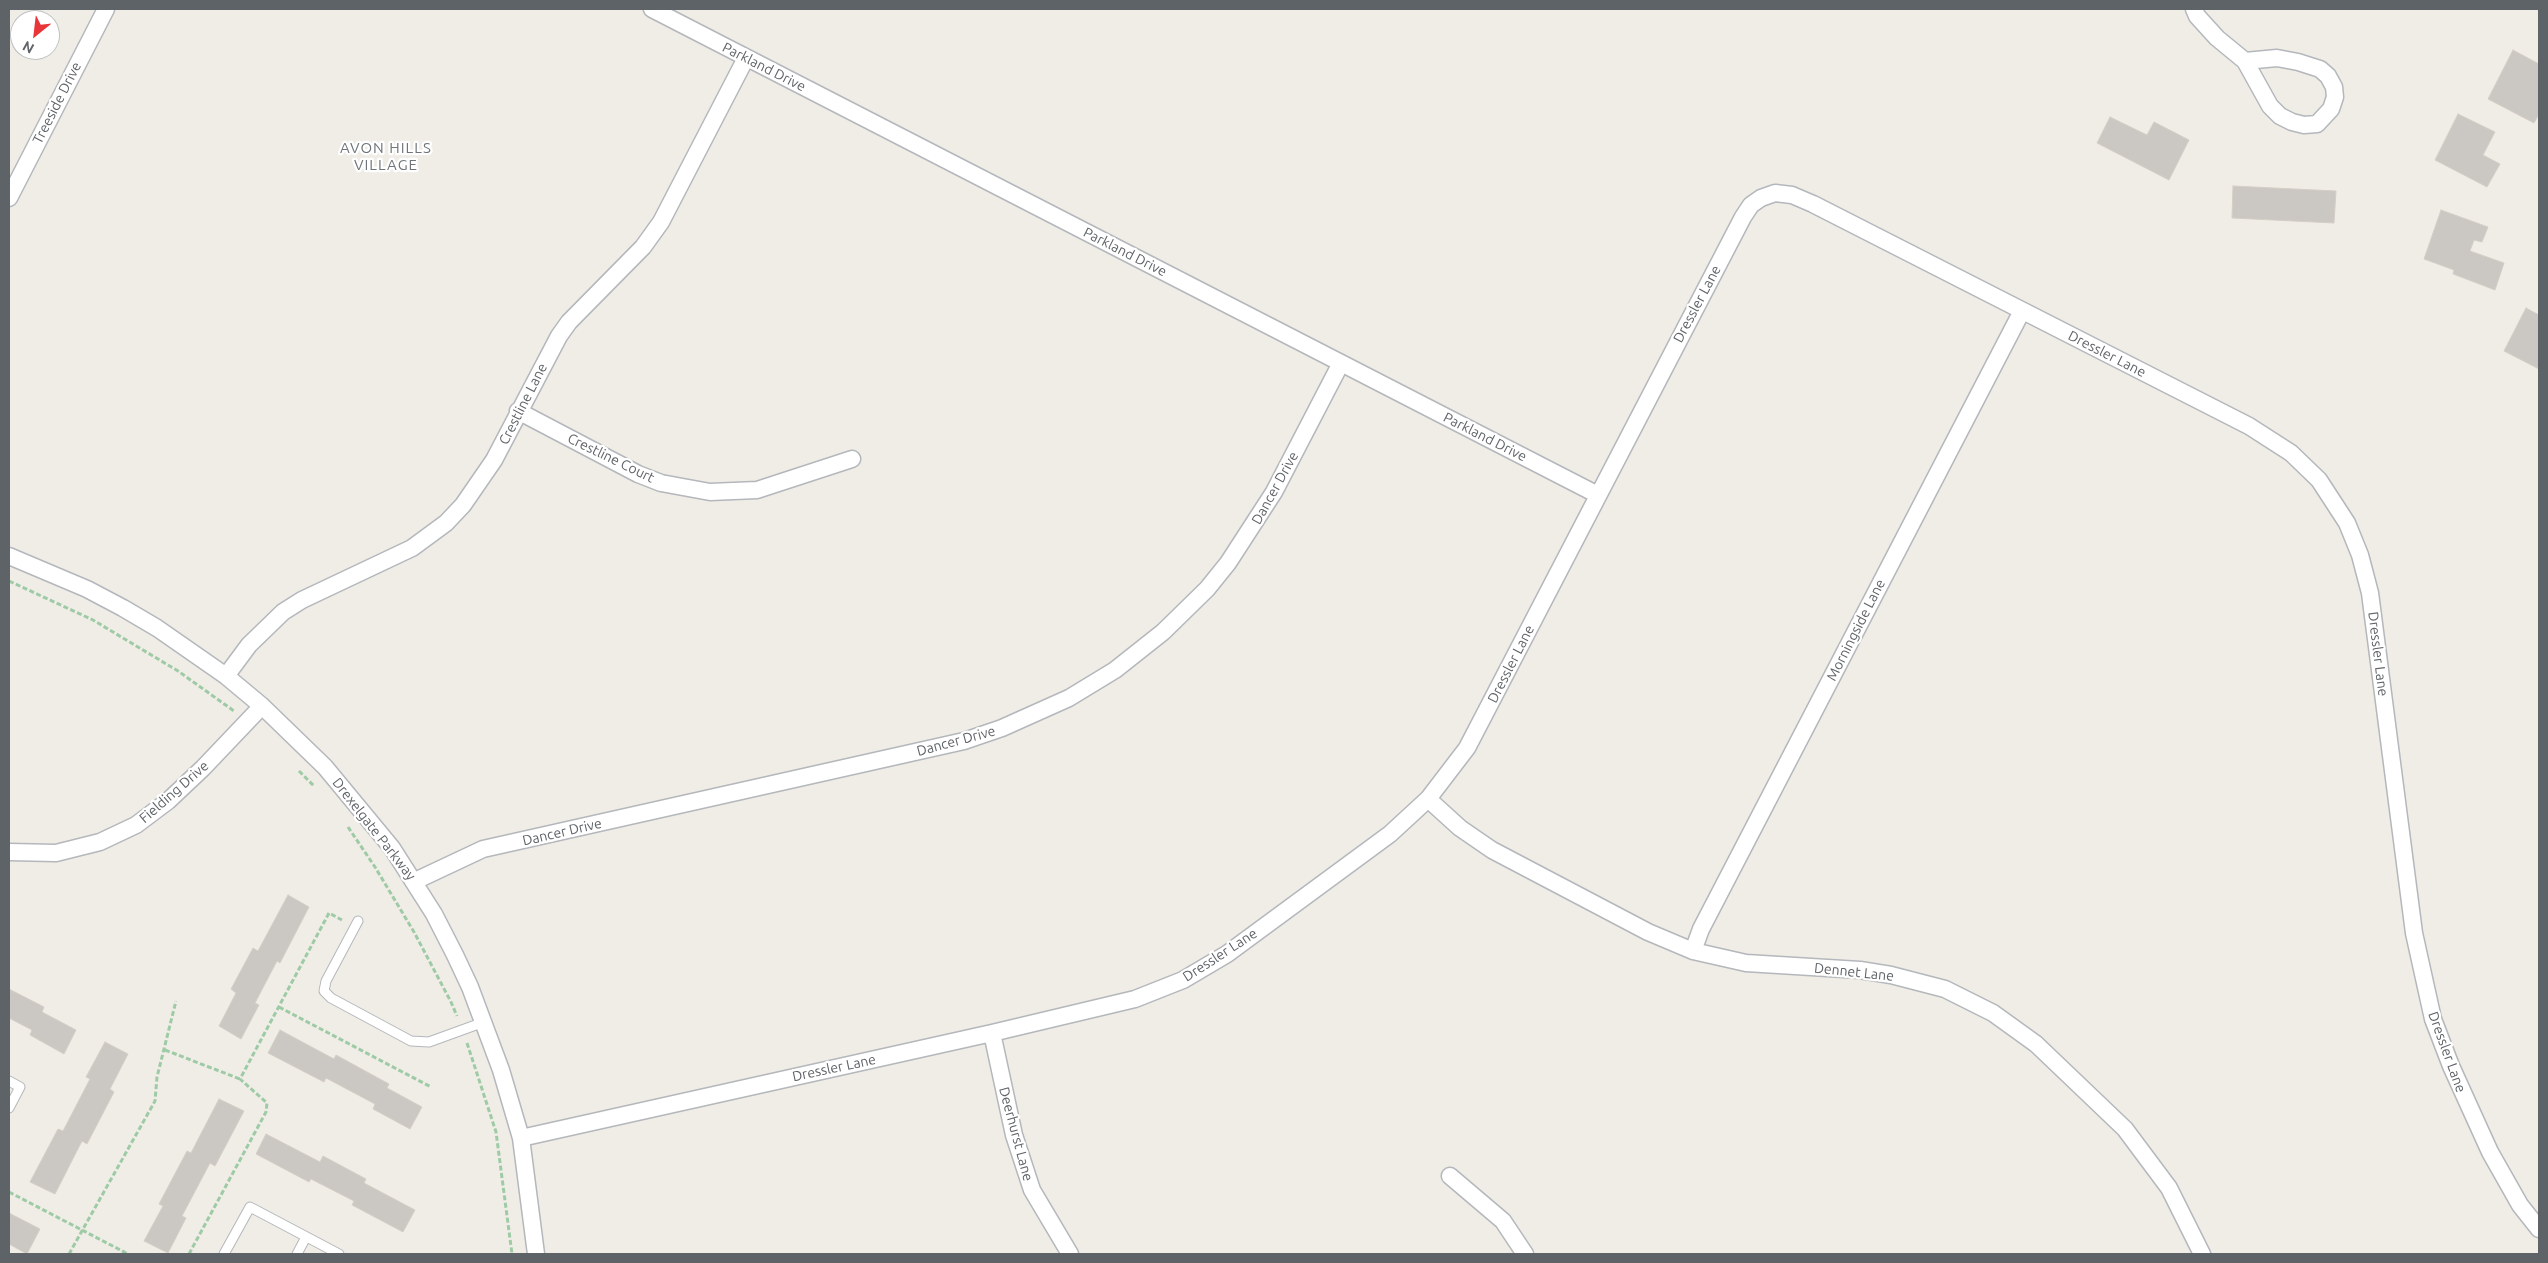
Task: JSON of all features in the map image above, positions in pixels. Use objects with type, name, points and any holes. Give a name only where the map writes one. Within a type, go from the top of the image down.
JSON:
[{"type":"street","name":"Treeside Drive","points":[[9,198],[106,9]]},
{"type":"street","name":"Parkland Drive","points":[[652,9],[1598,495]]},
{"type":"street","points":[[2194,9],[2197,16],[2217,38],[2245,61],[2270,106],[2292,122],[2304,125],[2317,124],[2331,109],[2335,97],[2334,87],[2320,69],[2277,58],[2245,61]]},
{"type":"street","name":"Crestline Lane","points":[[226,676],[249,645],[283,612],[302,600],[395,558],[446,523],[481,482],[550,351],[569,322],[623,269],[661,222],[746,58]]},
{"type":"street","name":"Dressler Lane","points":[[521,1138],[1117,1004],[1183,980],[1228,954],[1353,862],[1413,816],[1467,748],[1743,217],[1751,206],[1761,198],[1774,193],[1792,195],[2249,426],[2291,453],[2320,480],[2347,523],[2366,573],[2414,933],[2427,995],[2444,1050],[2478,1129],[2520,1205],[2539,1229]]},
{"type":"street","name":"Morningside Lane","points":[[1693,951],[1701,929],[2022,310]]},
{"type":"street","name":"Dancer Drive","points":[[415,882],[483,849],[964,741],[1009,725],[1069,698],[1115,670],[1163,632],[1200,595],[1228,562],[1274,492],[1341,364]]},
{"type":"street","name":"Crestline Court","points":[[518,411],[638,474],[661,483],[701,491],[734,493],[757,490],[852,459]]},
{"type":"street","name":"Drexelgate Parkway","points":[[9,556],[70,582],[123,608],[157,628],[226,676],[262,706],[343,788],[387,842],[415,882],[455,955],[502,1070],[521,1138],[536,1254]]},
{"type":"street","name":"Fielding Drive","points":[[9,852],[56,853],[100,842],[136,825],[168,801],[203,768],[262,706]]},
{"type":"street","name":"Dennet Lane","points":[[1428,799],[1460,828],[1492,850],[1648,932],[1693,951],[1746,963],[1860,970],[1891,975],[1945,989],[1992,1013],[2036,1044],[2124,1129],[2168,1188],[2202,1254]]},
{"type":"street","name":"Deerhurst Lane","points":[[992,1033],[1014,1135],[1032,1190],[1070,1254]]},
{"type":"street","points":[[1450,1176],[1503,1221],[1525,1254]]},
{"type":"lane","points":[[356,924],[326,981],[324,991],[331,998],[411,1041],[429,1042],[484,1022]]},
{"type":"lane","points":[[9,1080],[20,1087],[9,1108]]},
{"type":"lane","points":[[224,1254],[250,1207],[339,1254]]},
{"type":"lane","points":[[297,1254],[306,1237]]},
{"type":"path","points":[[9,581],[93,620],[178,670],[222,700]]},
{"type":"path","points":[[296,767],[321,793]]},
{"type":"path","points":[[344,821],[380,875],[451,1002]]},
{"type":"path","points":[[240,1079],[330,913],[356,924]]},
{"type":"path","points":[[69,1254],[155,1101],[157,1077],[176,1001]]},
{"type":"path","points":[[279,1007],[431,1087]]},
{"type":"path","points":[[165,1050],[240,1079],[267,1103],[266,1112],[189,1254]]},
{"type":"path","points":[[472,1059],[496,1132],[512,1254]]},
{"type":"path","points":[[9,1192],[128,1254]]},
{"type":"building","points":[[2513,50],[2539,64],[2539,114],[2534,123],[2488,99]]},
{"type":"building","points":[[2458,114],[2495,132],[2483,155],[2500,164],[2487,187],[2435,160]]},
{"type":"building","points":[[2110,117],[2147,135],[2154,122],[2189,140],[2169,180],[2097,143]]},
{"type":"building","points":[[2233,186],[2336,191],[2334,223],[2232,218]]},
{"type":"building","points":[[2441,210],[2488,227],[2482,242],[2474,240],[2470,251],[2504,263],[2495,290],[2453,274],[2454,270],[2424,259]]},
{"type":"building","points":[[2526,308],[2539,315],[2539,369],[2504,351]]},
{"type":"building","points":[[288,895],[309,907],[280,963],[277,961],[255,1003],[259,1005],[241,1039],[219,1026],[236,993],[231,989],[253,948],[258,951]]},
{"type":"building","points":[[9,989],[44,1007],[42,1012],[76,1030],[64,1054],[30,1035],[32,1030],[9,1018]]},
{"type":"building","points":[[280,1030],[334,1059],[336,1055],[389,1084],[387,1088],[422,1107],[410,1129],[373,1109],[375,1104],[326,1078],[324,1082],[268,1053]]},
{"type":"building","points":[[105,1042],[128,1054],[110,1089],[114,1092],[87,1144],[82,1141],[55,1194],[30,1182],[58,1129],[63,1131],[90,1079],[86,1077]]},
{"type":"building","points":[[219,1099],[244,1111],[215,1166],[210,1163],[182,1216],[186,1218],[168,1253],[144,1241],[163,1206],[159,1204],[187,1151],[191,1153]]},
{"type":"building","points":[[266,1134],[320,1162],[323,1156],[366,1179],[364,1183],[415,1210],[403,1232],[352,1205],[354,1201],[311,1179],[309,1182],[256,1154]]},
{"type":"building","points":[[9,1213],[40,1229],[27,1254],[9,1244]]},
{"type":"district","name":"AVON HILLS VILLAGE","points":[[386,156]]}]
